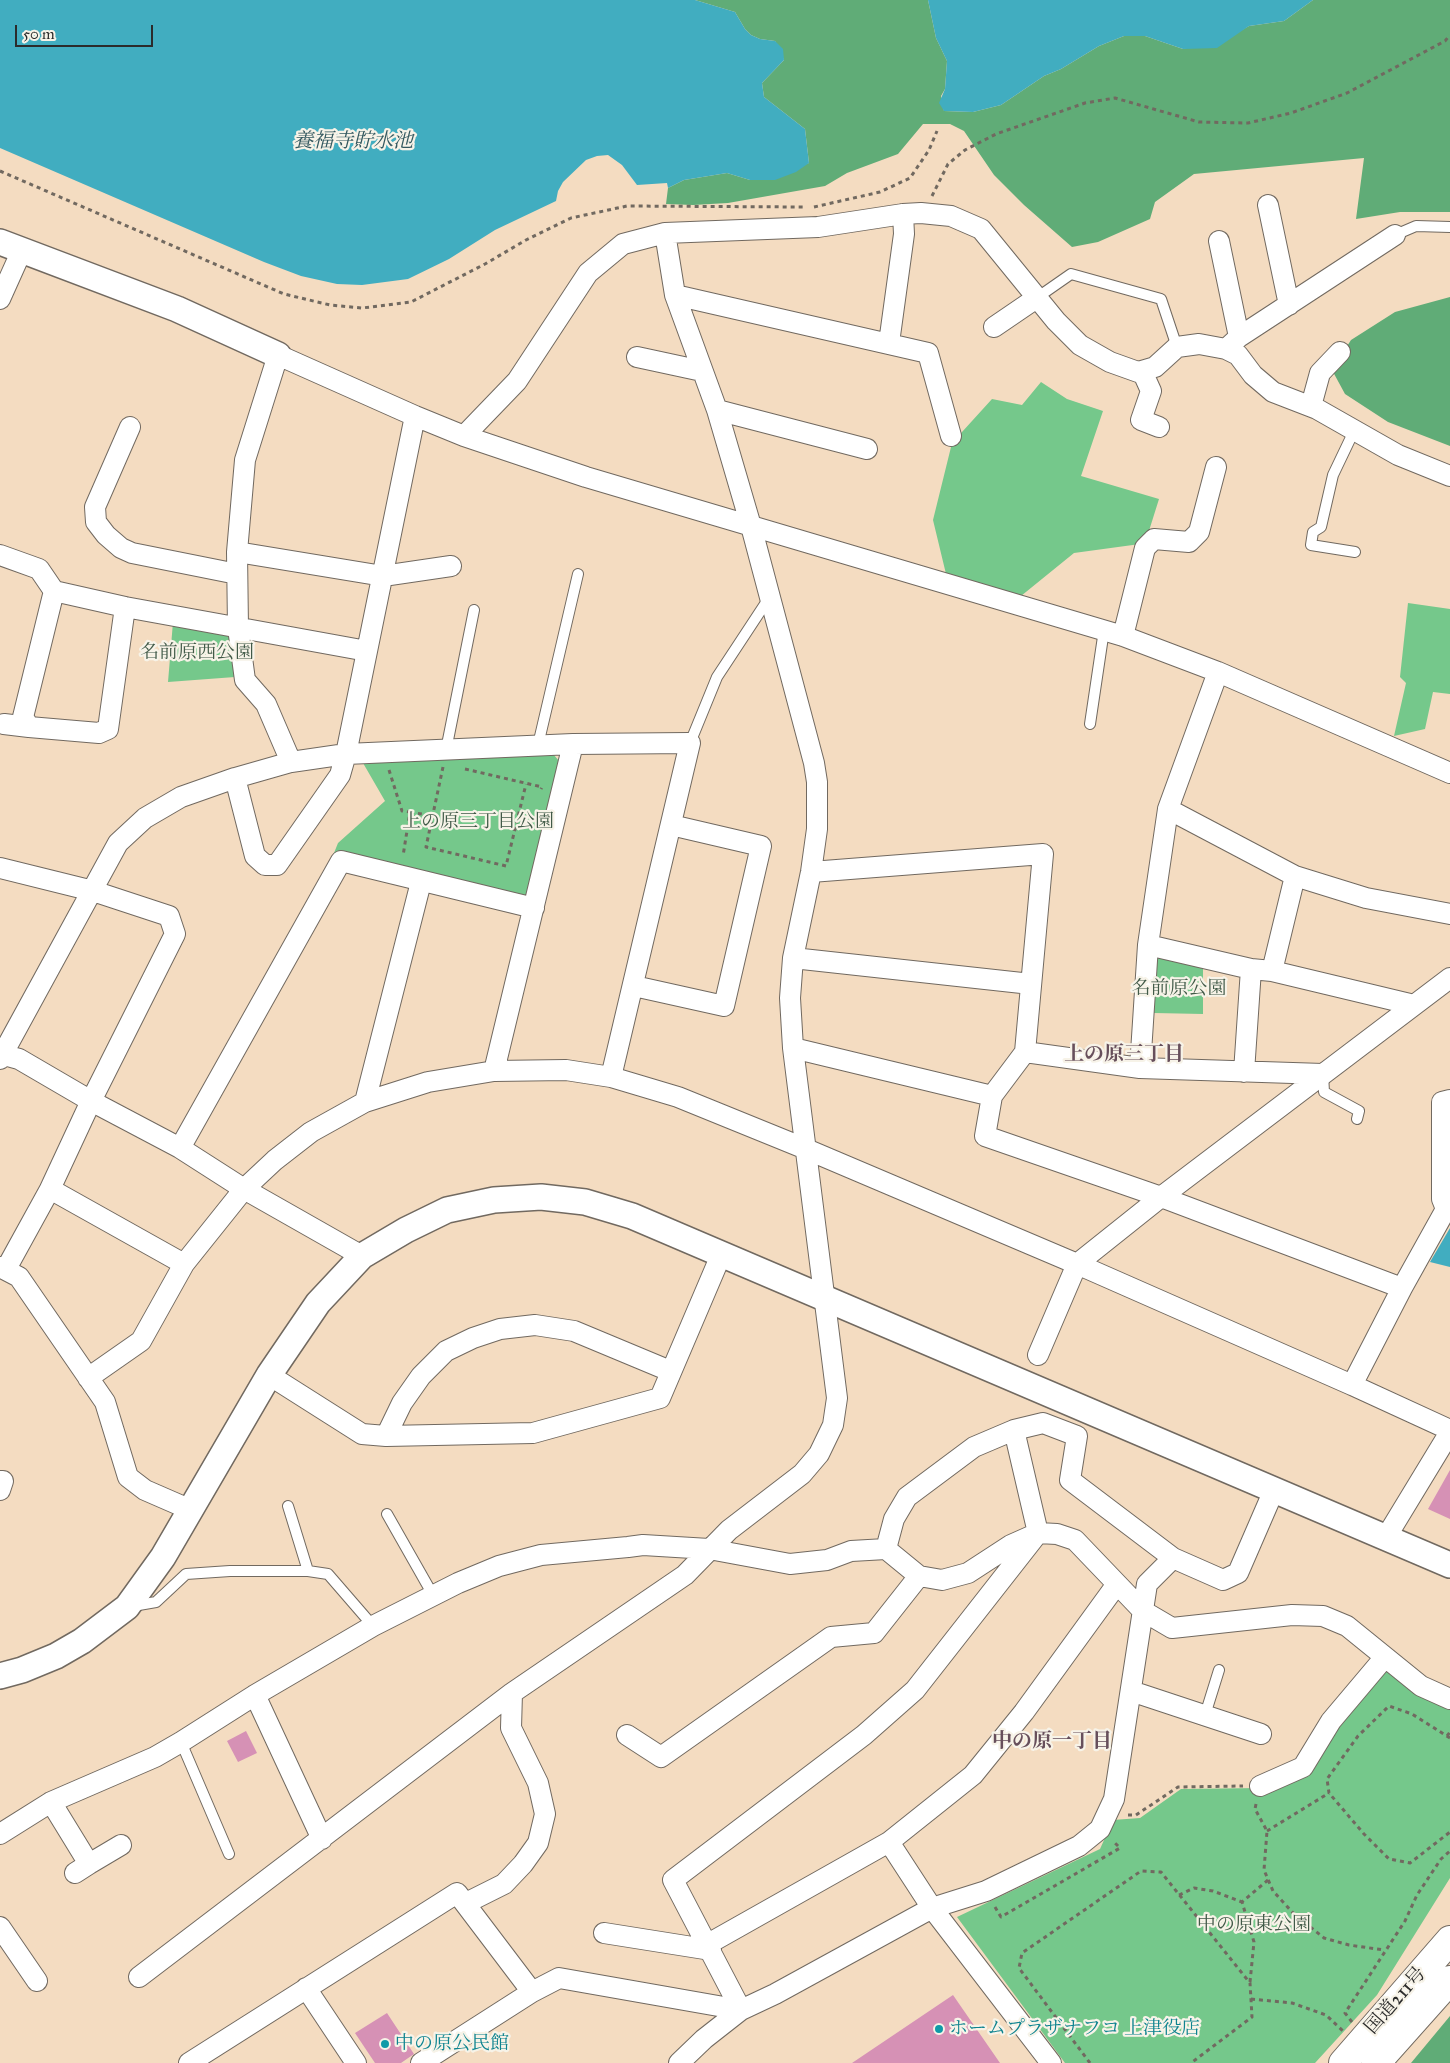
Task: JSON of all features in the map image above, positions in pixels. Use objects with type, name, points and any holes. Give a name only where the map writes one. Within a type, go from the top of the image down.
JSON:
[{"type":"highway","name":"国道211号","points":[[1360,2052],[1450,1940]]},
{"type":"highway","name":"国道211号","points":[[1360,2052],[1450,1980]]},
{"type":"street","points":[[1268,205],[1289,304]]},
{"type":"street","points":[[889,343],[904,234],[912,214]]},
{"type":"street","points":[[464,436],[517,381],[588,274],[623,244],[665,234],[818,227],[912,214],[952,216],[982,229],[1056,321],[1080,344],[1110,362],[1138,372],[1155,367],[1178,347],[1232,343],[1395,235]]},
{"type":"street","points":[[139,1977],[512,1693],[685,1575],[729,1530],[802,1474],[819,1454],[833,1425],[837,1398],[793,1048],[790,998],[793,958],[812,872],[817,830],[814,763],[751,526],[716,410],[675,295],[665,234]]},
{"type":"street","points":[[1219,240],[1232,343],[1238,355],[1253,375],[1273,392],[1311,406],[1398,455],[1450,476]]},
{"type":"street","points":[[0,299],[11,246],[177,310],[464,436],[586,478],[1124,636],[1218,672],[1450,773]]},
{"type":"street","points":[[675,295],[928,353],[952,436]]},
{"type":"street","points":[[994,327],[1038,297]]},
{"type":"street","points":[[1311,406],[1320,373],[1340,352]]},
{"type":"street","points":[[278,355],[245,460],[237,552],[238,628],[245,680],[266,704],[291,762]]},
{"type":"street","points":[[637,357],[702,371]]},
{"type":"street","points":[[1142,371],[1151,391],[1140,420],[1159,427]]},
{"type":"street","points":[[716,410],[867,450]]},
{"type":"street","points":[[235,778],[254,856],[265,865],[277,865],[340,775],[346,754],[415,416]]},
{"type":"street","points":[[130,427],[96,507],[96,522],[106,535],[121,548],[132,552],[238,574]]},
{"type":"street","points":[[1124,636],[1145,548],[1154,539],[1189,542],[1199,532],[1216,467]]},
{"type":"street","points":[[237,552],[383,576],[450,566]]},
{"type":"street","points":[[0,555],[39,569],[54,591],[238,628],[367,651]]},
{"type":"street","points":[[29,727],[23,717],[54,591]]},
{"type":"street","points":[[4,724],[99,733],[108,728],[125,606]]},
{"type":"street","points":[[1140,1068],[1148,945],[1168,809],[1218,672]]},
{"type":"street","points":[[362,1256],[244,1189],[180,1148],[91,1101],[19,1058],[1,1056],[118,843],[145,818],[181,798],[235,778],[291,762],[346,754],[538,745],[690,743],[634,986],[611,1076]]},
{"type":"street","points":[[494,1071],[573,744]]},
{"type":"street","points":[[1168,809],[1295,876],[1366,898],[1450,914]]},
{"type":"street","points":[[634,986],[724,1006],[757,865],[761,846],[671,825]]},
{"type":"street","points":[[812,872],[1043,854],[1025,1052],[992,1096],[984,1136],[1161,1197],[1402,1288]]},
{"type":"street","points":[[180,1148],[341,862],[534,908]]},
{"type":"street","points":[[0,868],[93,891],[168,916],[175,934],[91,1101],[50,1189],[3,1268],[19,1277],[105,1402],[128,1477],[145,1490],[191,1510]]},
{"type":"street","points":[[1272,971],[1295,876]]},
{"type":"street","points":[[365,1102],[421,882]]},
{"type":"street","points":[[1148,945],[1272,971],[1414,1005]]},
{"type":"street","points":[[793,958],[1031,984]]},
{"type":"street","points":[[1244,1072],[1251,968]]},
{"type":"street","points":[[1038,1355],[1077,1264],[1161,1197],[1450,978]]},
{"type":"street","points":[[793,1048],[992,1096]]},
{"type":"street","points":[[1025,1052],[1140,1068],[1323,1074]]},
{"type":"street","points":[[88,1378],[141,1341],[184,1264],[244,1189],[275,1160],[311,1132],[365,1102],[428,1082],[494,1071],[566,1070],[611,1076],[678,1097],[806,1148],[1077,1264],[1352,1385],[1450,1431],[1385,1539]]},
{"type":"street","points":[[1352,1385],[1402,1288],[1448,1209],[1442,1198],[1442,1102],[1450,1100]]},
{"type":"street","points":[[50,1189],[184,1264]]},
{"type":"street","points":[[0,1676],[22,1670],[56,1656],[82,1641],[127,1607],[163,1557],[269,1375],[318,1303],[362,1256],[406,1230],[447,1210],[494,1200],[541,1197],[585,1202],[632,1216],[1385,1539],[1450,1565]]},
{"type":"street","points":[[269,1375],[362,1434],[386,1436],[533,1433],[660,1398],[721,1255]]},
{"type":"street","points":[[386,1436],[402,1403],[421,1376],[446,1351],[473,1338],[500,1329],[534,1325],[574,1331],[670,1371]]},
{"type":"street","points":[[886,1549],[894,1519],[907,1497],[974,1447],[1014,1430],[1043,1423],[1077,1436],[1070,1480],[1173,1558],[1222,1580],[1238,1573],[1274,1490]]},
{"type":"street","points":[[1014,1430],[1038,1533]]},
{"type":"street","points":[[0,1481],[3,1481],[0,1490]]},
{"type":"street","points":[[741,2010],[674,1880],[864,1735],[915,1690],[1038,1533]]},
{"type":"street","points":[[0,1834],[51,1802],[154,1757],[182,1742],[255,1695],[373,1626],[433,1595],[499,1566],[541,1555],[644,1545],[709,1549],[790,1564],[827,1560],[851,1551],[886,1549],[919,1576],[942,1580],[968,1573],[1011,1545],[1038,1533],[1057,1534],[1075,1540],[1143,1611],[1172,1628],[1292,1615],[1323,1616],[1348,1626],[1421,1686],[1450,1699]]},
{"type":"street","points":[[679,2063],[704,2039],[741,2010],[775,1994],[932,1908],[986,1891],[1080,1846],[1100,1829],[1114,1799],[1147,1584],[1173,1558]]},
{"type":"street","points":[[627,1735],[661,1757],[831,1637],[874,1633],[919,1576]]},
{"type":"street","points":[[604,1933],[709,1947],[889,1842],[973,1775],[1024,1712],[1117,1584]]},
{"type":"street","points":[[1260,1786],[1304,1767],[1331,1721],[1385,1657]]},
{"type":"street","points":[[1131,1691],[1262,1734]]},
{"type":"street","points":[[466,1903],[504,1884],[523,1864],[538,1843],[545,1814],[538,1783],[511,1728],[512,1693]]},
{"type":"street","points":[[255,1695],[322,1839]]},
{"type":"street","points":[[51,1802],[82,1869],[121,1845]]},
{"type":"street","points":[[889,1842],[932,1908],[1051,2063]]},
{"type":"street","points":[[189,2063],[457,1893],[532,1992]]},
{"type":"street","points":[[0,1928],[37,1982]]},
{"type":"street","points":[[421,2063],[532,1992],[559,1978],[741,2010]]},
{"type":"street","points":[[306,1988],[356,2063]]},
{"type":"lane","points":[[1395,235],[1416,226],[1450,227]]},
{"type":"lane","points":[[1038,297],[1071,274],[1161,299],[1178,347]]},
{"type":"lane","points":[[1354,431],[1333,475],[1321,527],[1313,532],[1311,545],[1355,552]]},
{"type":"lane","points":[[538,745],[578,574]]},
{"type":"lane","points":[[690,743],[717,677],[771,596]]},
{"type":"lane","points":[[446,750],[474,610]]},
{"type":"lane","points":[[1090,724],[1104,630]]},
{"type":"lane","points":[[1323,1074],[1324,1092],[1360,1111],[1357,1119]]},
{"type":"lane","points":[[288,1506],[308,1571]]},
{"type":"lane","points":[[387,1514],[433,1595]]},
{"type":"lane","points":[[127,1607],[156,1602],[186,1574],[230,1571],[308,1571],[328,1574],[373,1626]]},
{"type":"lane","points":[[1205,1715],[1219,1670]]},
{"type":"lane","points":[[182,1742],[229,1854]]},
{"type":"path","points":[[912,214],[948,164],[965,150],[996,134],[1085,103],[1115,98],[1199,122],[1248,123],[1292,113],[1348,93],[1445,41],[1450,35]]},
{"type":"path","points":[[0,171],[284,294],[330,304],[362,308],[411,302],[571,218],[627,206],[811,207],[880,192],[910,178],[929,150],[937,131]]},
{"type":"path","points":[[446,750],[426,848],[506,866],[526,784]]},
{"type":"path","points":[[383,753],[402,810],[433,816]]},
{"type":"path","points":[[462,768],[542,787],[538,804],[558,809]]},
{"type":"path","points":[[404,849],[410,812]]},
{"type":"path","points":[[1450,1732],[1448,1737],[1412,1714],[1389,1706],[1358,1736],[1327,1779],[1329,1793],[1364,1834],[1389,1858],[1410,1862],[1450,1832]]},
{"type":"path","points":[[1107,1814],[1136,1815],[1178,1787],[1260,1786],[1255,1810],[1267,1831],[1264,1870],[1273,1891],[1294,1914],[1324,1938],[1384,1950]]},
{"type":"path","points":[[1267,1831],[1329,1793]]},
{"type":"path","points":[[1360,2052],[1345,2013],[1384,1950],[1405,1921],[1426,1881],[1441,1859],[1450,1851]]},
{"type":"path","points":[[1090,2063],[1019,1968],[1022,1953],[1141,1871],[1161,1872],[1250,1983]]},
{"type":"path","points":[[1242,1902],[1268,1880]]},
{"type":"path","points":[[1180,1895],[1194,1888],[1213,1891],[1242,1902]]},
{"type":"path","points":[[1191,2063],[1252,2017],[1250,1983],[1254,1942],[1242,1902]]},
{"type":"path","points":[[1251,1998],[1292,2003],[1326,2015],[1360,2052]]},
{"type":"green space","points":[[695,0],[928,0],[936,38],[947,61],[945,89],[941,96],[944,111],[973,112],[1001,105],[1044,76],[1061,69],[1099,46],[1124,36],[1145,36],[1183,49],[1240,31],[1249,26],[1284,21],[1313,0],[1450,0],[1450,212],[1400,212],[1356,219],[1364,158],[1194,174],[1155,202],[1150,219],[1098,242],[1072,247],[1024,205],[994,175],[964,131],[950,124],[923,124],[898,154],[847,173],[825,186],[728,203],[666,204],[668,188],[684,180],[727,173],[750,180],[809,163],[805,129],[764,97],[762,83],[784,60],[775,41],[760,39],[751,35],[735,12]]},
{"type":"green space","points":[[1450,297],[1450,446],[1388,422],[1345,394],[1332,370],[1351,340],[1395,312]]},
{"type":"green space","points":[[1041,382],[1067,399],[1103,411],[1081,476],[1159,499],[1148,534],[1140,544],[1074,553],[1021,596],[946,574],[933,520],[952,443],[992,399],[1022,405]]},
{"type":"green space","points":[[1408,603],[1450,609],[1450,694],[1433,692],[1425,729],[1394,736],[1406,683],[1400,677]]},
{"type":"green space","name":"名前原西公園","points":[[173,622],[232,632],[235,677],[168,682]]},
{"type":"green space","name":"上の原三丁目公園","points":[[553,754],[560,762],[526,899],[334,853],[338,843],[385,801],[363,763]]},
{"type":"green space","name":"名前原公園","points":[[1156,956],[1203,965],[1203,1014],[1154,1013]]},
{"type":"green space","name":"中の原東公園","points":[[1385,1664],[1450,1706],[1450,1878],[1377,1995],[1315,2063],[1065,2063],[957,1917],[1100,1849],[1113,1820],[1140,1818],[1181,1789],[1261,1788],[1306,1770]]},
{"type":"green space","points":[[1450,2016],[1450,2063],[1411,2063]]},
{"type":"water","name":"養福寺貯水池","points":[[0,0],[695,0],[735,12],[751,35],[760,39],[775,41],[783,49],[784,60],[762,83],[764,97],[805,129],[809,163],[796,172],[775,180],[750,180],[727,173],[684,180],[668,188],[667,183],[637,185],[622,165],[608,155],[597,156],[586,160],[563,182],[558,191],[556,201],[495,230],[449,259],[408,279],[362,285],[337,284],[301,276],[264,262],[0,148]]},
{"type":"water","points":[[928,0],[1313,0],[1284,21],[1249,26],[1217,48],[1183,49],[1145,36],[1124,36],[1099,46],[1061,69],[1044,76],[1001,105],[973,112],[944,111],[939,103],[945,89],[947,61],[936,38]]},
{"type":"water","points":[[1450,1228],[1450,1267],[1430,1262]]},
{"type":"building","points":[[1450,1470],[1450,1519],[1428,1509]]},
{"type":"building","points":[[246,1731],[257,1753],[238,1762],[227,1741]]},
{"type":"building","name":"ホームプラザナフコ 上津役店","points":[[953,1995],[1000,2063],[852,2063]]},
{"type":"building","name":"中の原公民館","points":[[387,2013],[414,2054],[401,2063],[375,2063],[355,2033]]},
{"type":"place","name":"ホームプラザナフコ 上津役店","points":[[939,2029]]},
{"type":"place","name":"中の原公民館","points":[[385,2044]]},
{"type":"district","name":"上の原三丁目","points":[[1124,1055]]},
{"type":"district","name":"中の原一丁目","points":[[1052,1742]]}]
